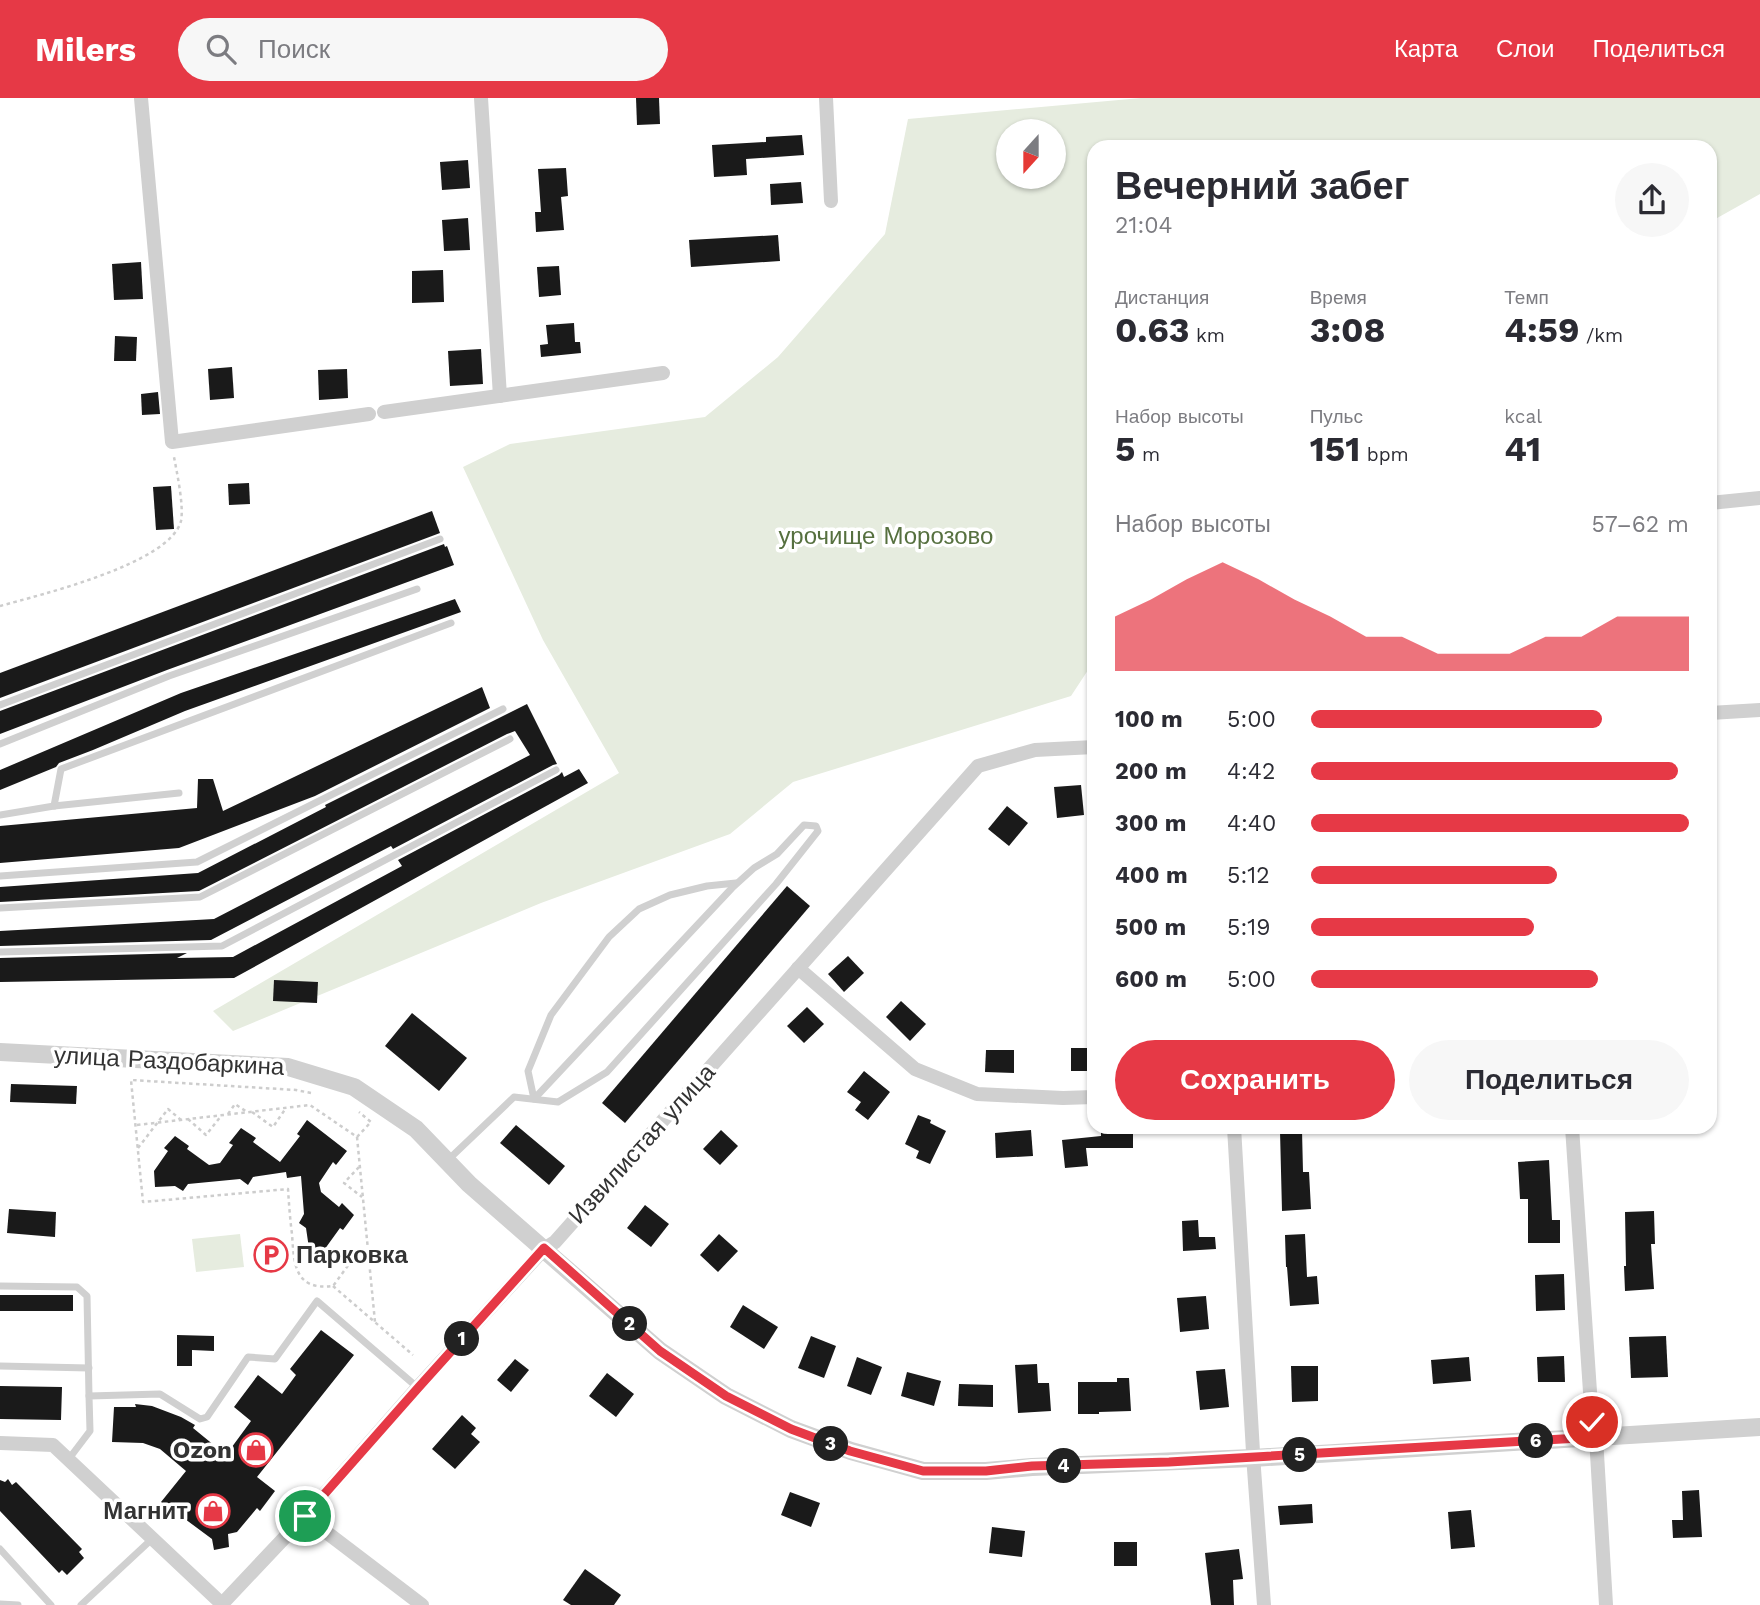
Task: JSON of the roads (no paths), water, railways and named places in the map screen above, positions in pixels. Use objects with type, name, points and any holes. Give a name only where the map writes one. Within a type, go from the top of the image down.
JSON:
[{"type":"street","points":[[141,98],[172,442],[369,414]]},
{"type":"street","points":[[481,98],[500,396]]},
{"type":"street","points":[[826,98],[831,201]]},
{"type":"street","points":[[384,412],[663,373]]},
{"type":"street","points":[[1717,502],[1760,498]]},
{"type":"street","points":[[1717,713],[1760,710]]},
{"type":"street","name":"Извилистая улица","points":[[223,1603],[305,1516],[544,1248],[555,1242],[978,766],[1035,750],[1087,747]]},
{"type":"street","points":[[798,968],[915,1069],[977,1094],[1087,1097]]},
{"type":"street","name":"улица Раздобаркина","points":[[0,1052],[288,1066],[354,1087],[416,1129],[469,1184],[660,1351],[726,1396],[791,1429],[850,1451],[923,1471],[986,1471],[1032,1466],[1253,1458],[1760,1427]]},
{"type":"street","points":[[1234,1134],[1264,1605]]},
{"type":"street","points":[[1572,1134],[1606,1605]]},
{"type":"street","points":[[0,1443],[53,1445],[223,1603]]},
{"type":"street","points":[[305,1516],[422,1605]]},
{"type":"lane","points":[[0,705],[440,539]]},
{"type":"lane","points":[[0,744],[169,676],[417,589]]},
{"type":"lane","points":[[54,806],[61,769],[451,623]]},
{"type":"lane","points":[[0,876],[197,862],[503,709]]},
{"type":"lane","points":[[0,908],[200,897],[510,739]]},
{"type":"lane","points":[[0,952],[222,946],[556,770]]},
{"type":"lane","points":[[0,815],[54,806],[179,793]]},
{"type":"lane","points":[[447,1161],[514,1097],[558,1102],[607,1072],[775,884],[818,831],[816,826],[804,825],[777,854],[754,868],[737,883],[534,1099]]},
{"type":"lane","points":[[534,1099],[528,1070],[551,1015],[608,937],[639,909],[670,895],[707,886],[737,883]]},
{"type":"lane","points":[[0,1286],[77,1287],[86,1296],[90,1431],[68,1460]]},
{"type":"lane","points":[[89,1396],[160,1394],[200,1419],[206,1417],[248,1357],[275,1359],[317,1301],[418,1388]]},
{"type":"lane","points":[[0,1366],[89,1368]]},
{"type":"lane","points":[[81,1605],[152,1539]]},
{"type":"lane","points":[[0,1549],[51,1605]]},
{"type":"lane","points":[[0,1604],[18,1605]]},
{"type":"place","name":"Парковка","points":[[271,1255]]},
{"type":"place","name":"Ozon","points":[[256,1450]]},
{"type":"place","name":"Магнит","points":[[213,1511]]},
{"type":"park label","name":"урочище Морозово","points":[[886,536]]}]
